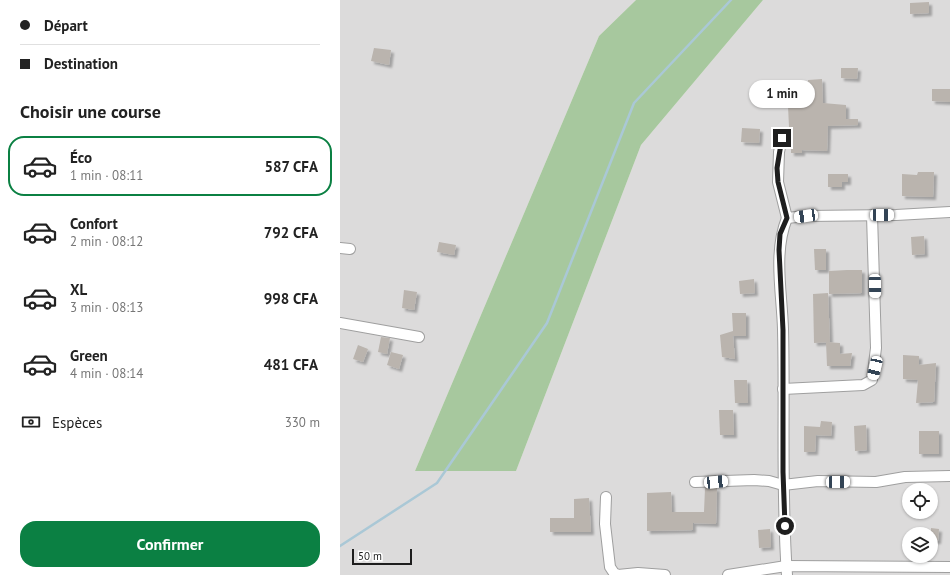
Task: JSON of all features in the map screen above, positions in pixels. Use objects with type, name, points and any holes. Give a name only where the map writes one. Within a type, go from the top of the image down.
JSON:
[{"type":"street","points":[[782,138],[779,152],[778,182],[787,218],[780,234],[779,250],[786,570]]},
{"type":"street","points":[[787,218],[806,216],[950,212]]},
{"type":"street","points":[[783,389],[863,385],[872,380],[876,348],[872,215]]},
{"type":"street","points":[[340,323],[420,337]]},
{"type":"street","points":[[695,482],[754,480],[769,481],[783,485],[818,481],[876,482],[905,477],[950,476]]},
{"type":"street","points":[[606,497],[605,524],[610,567],[614,573],[618,575],[638,573],[665,575]]},
{"type":"street","points":[[728,575],[786,570],[950,567]]},
{"type":"shaded area","points":[[340,0],[636,0],[599,36],[415,471],[516,471],[641,145],[763,0],[950,0],[950,575],[340,575]]},
{"type":"green space","points":[[636,0],[763,0],[641,145],[516,471],[415,471],[599,36]]},
{"type":"building","points":[[929,2],[929,13],[910,14],[910,3]]},
{"type":"building","points":[[374,48],[391,50],[389,65],[371,61]]},
{"type":"building","points":[[841,68],[858,68],[857,79],[841,78]]},
{"type":"building","points":[[822,79],[823,103],[846,105],[846,119],[858,119],[858,125],[828,126],[827,151],[802,150],[802,153],[791,153],[791,127],[789,127],[788,106],[810,104],[808,80]]},
{"type":"building","points":[[932,89],[950,89],[950,102],[932,101]]},
{"type":"building","points":[[742,128],[760,129],[759,143],[741,142]]},
{"type":"building","points":[[918,172],[934,172],[933,197],[902,196],[902,174],[917,175]]},
{"type":"building","points":[[828,174],[848,174],[848,182],[842,182],[842,187],[828,187]]},
{"type":"building","points":[[924,236],[925,254],[912,255],[911,237]]},
{"type":"building","points":[[439,242],[456,245],[454,255],[437,252]]},
{"type":"building","points":[[814,249],[826,249],[826,270],[815,270]]},
{"type":"building","points":[[862,270],[862,293],[829,294],[829,271]]},
{"type":"building","points":[[754,279],[755,293],[740,294],[739,281]]},
{"type":"building","points":[[404,290],[417,292],[414,310],[402,308]]},
{"type":"building","points":[[828,293],[830,342],[814,343],[813,294]]},
{"type":"building","points":[[732,313],[746,313],[746,336],[733,336],[735,359],[722,357],[720,335],[733,331]]},
{"type":"building","points":[[381,337],[390,338],[387,354],[378,352]]},
{"type":"building","points":[[826,342],[840,343],[840,354],[852,353],[850,366],[827,366]]},
{"type":"building","points":[[358,345],[368,349],[363,362],[353,359]]},
{"type":"building","points":[[391,352],[403,355],[399,369],[387,365]]},
{"type":"building","points":[[903,355],[919,356],[919,365],[936,363],[934,402],[916,403],[918,380],[903,379]]},
{"type":"building","points":[[734,380],[747,380],[748,403],[735,403]]},
{"type":"building","points":[[719,410],[733,410],[734,435],[720,435]]},
{"type":"building","points":[[821,421],[832,422],[831,436],[816,435],[815,452],[804,452],[804,426],[820,427]]},
{"type":"building","points":[[866,425],[867,450],[855,451],[854,426]]},
{"type":"building","points":[[919,431],[939,431],[939,454],[919,454]]},
{"type":"building","points":[[705,488],[717,488],[716,524],[693,523],[693,530],[647,531],[647,493],[671,492],[672,512],[704,512]]},
{"type":"building","points":[[589,498],[591,532],[550,532],[550,518],[574,518],[574,499]]},
{"type":"building","points":[[770,529],[771,547],[759,548],[758,530]]},
{"type":"waterway","points":[[340,546],[437,483],[547,323],[634,103],[731,0]]},
{"type":"route","points":[[782,138],[777,168],[778,182],[787,218],[780,234],[779,250],[783,330],[783,472],[785,526]]}]
